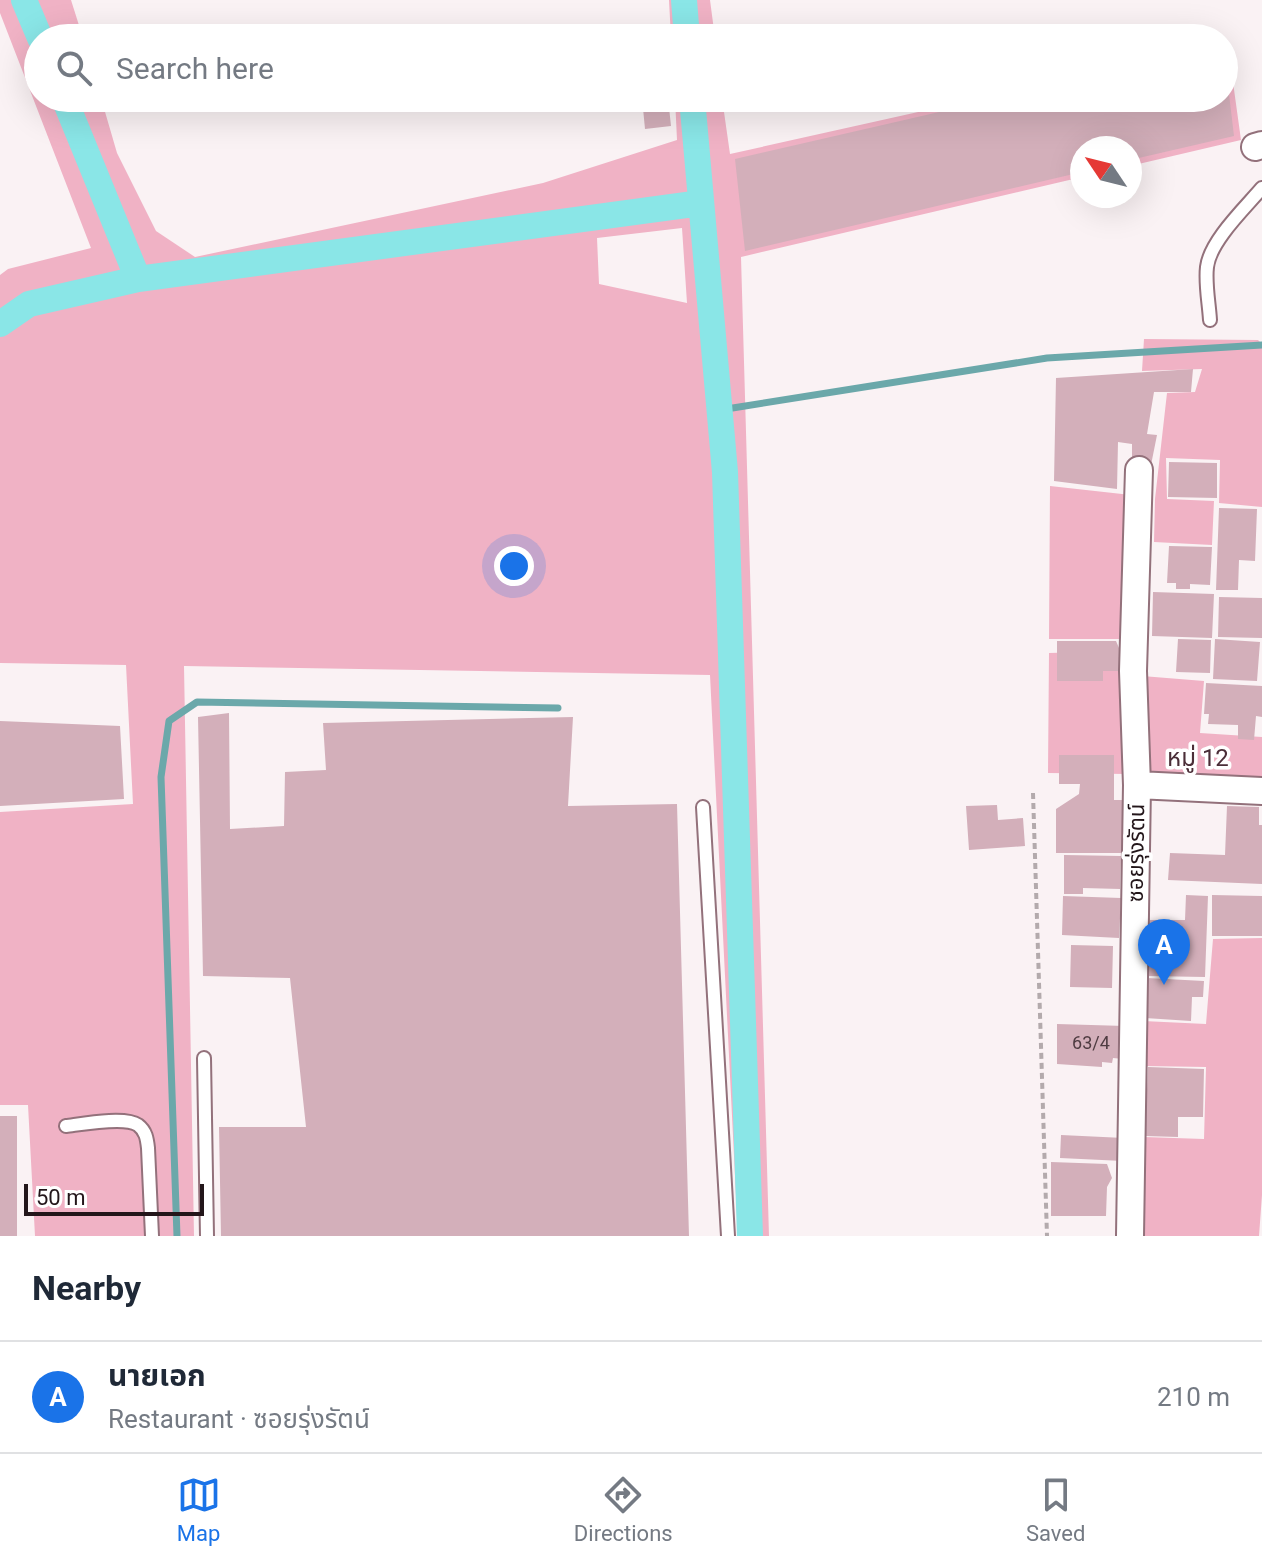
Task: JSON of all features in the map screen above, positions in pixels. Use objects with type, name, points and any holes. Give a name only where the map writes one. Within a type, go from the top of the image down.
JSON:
[{"type":"street","name":"ซอยรุ่งรัตน์","points":[[1130,1236],[1137,785],[1133,671],[1139,470]]},
{"type":"street","points":[[1137,785],[1262,791]]},
{"type":"lane","points":[[1210,320],[1207,267],[1212,252],[1262,188]]},
{"type":"lane","points":[[703,807],[728,1236]]},
{"type":"lane","points":[[204,1058],[207,1236]]},
{"type":"lane","points":[[66,1126],[122,1121],[136,1123],[142,1129],[147,1136],[152,1236]]},
{"type":"path","points":[[1033,793],[1047,1236]]},
{"type":"shaded area","points":[[0,0],[71,0],[79,24],[24,24],[24,75],[0,13]]},
{"type":"shaded area","points":[[669,0],[710,0],[713,24],[670,24]]},
{"type":"shaded area","points":[[38,112],[105,112],[117,153],[156,231],[195,257],[543,183],[677,140],[676,112],[724,112],[730,154],[918,112],[1237,112],[1241,140],[1142,163],[1142,136],[1070,136],[1070,180],[741,257],[769,1236],[738,1236],[710,675],[184,666],[194,1236],[35,1236],[28,1105],[0,1105],[0,812],[133,804],[126,665],[0,663],[0,275],[8,269],[91,248]],"holes":[[[682,228],[687,303],[599,284],[597,238]]]},
{"type":"shaded area","points":[[1144,339],[1258,340],[1262,344],[1262,507],[1219,503],[1220,460],[1166,458],[1167,499],[1214,501],[1212,545],[1154,542],[1155,499],[1167,393],[1195,392],[1202,369],[1142,371]]},
{"type":"shaded area","points":[[1050,486],[1131,495],[1126,639],[1049,639]]},
{"type":"shaded area","points":[[1126,651],[1127,774],[1048,773],[1049,653]]},
{"type":"shaded area","points":[[1142,676],[1204,681],[1200,733],[1262,737],[1262,776],[1256,780],[1148,773]]},
{"type":"shaded area","points":[[1262,938],[1262,1195],[1259,1236],[1145,1236],[1139,1201],[1144,1137],[1204,1139],[1206,1067],[1144,1066],[1143,1021],[1206,1024],[1213,939]]},
{"type":"building","points":[[643,112],[670,112],[671,126],[645,129]]},
{"type":"building","points":[[939,112],[1231,112],[1234,136],[1142,157],[1142,136],[1070,136],[1070,175],[745,251],[735,159]]},
{"type":"building","points":[[1193,369],[1191,392],[1154,392],[1147,434],[1157,435],[1151,465],[1132,464],[1132,444],[1118,442],[1117,489],[1054,481],[1056,378]]},
{"type":"building","points":[[1169,462],[1217,463],[1217,498],[1168,497]]},
{"type":"building","points":[[1219,508],[1257,509],[1255,561],[1239,560],[1238,590],[1216,590]]},
{"type":"building","points":[[1169,546],[1212,547],[1210,585],[1190,584],[1190,589],[1176,589],[1176,583],[1167,583]]},
{"type":"building","points":[[1153,592],[1214,594],[1212,638],[1152,636]]},
{"type":"building","points":[[1219,597],[1262,598],[1262,638],[1218,637]]},
{"type":"building","points":[[1178,639],[1211,640],[1210,673],[1176,672]]},
{"type":"building","points":[[1215,639],[1260,642],[1257,681],[1213,679]]},
{"type":"building","points":[[1057,641],[1116,641],[1119,671],[1103,671],[1103,681],[1057,681]]},
{"type":"building","points":[[1206,683],[1262,686],[1262,717],[1256,716],[1254,740],[1238,739],[1238,725],[1208,724],[1209,714],[1204,714]]},
{"type":"building","points":[[229,713],[230,829],[284,826],[285,772],[326,770],[323,723],[573,717],[568,806],[677,804],[689,1236],[221,1236],[219,1127],[306,1127],[290,978],[203,976],[198,717]]},
{"type":"building","points":[[0,721],[120,726],[124,799],[0,806]]},
{"type":"building","points":[[1059,755],[1114,755],[1114,800],[1128,800],[1128,853],[1056,853],[1056,809],[1079,794],[1080,784],[1059,784]]},
{"type":"building","points":[[997,805],[998,820],[1023,818],[1025,846],[969,850],[966,806]]},
{"type":"building","points":[[1227,806],[1259,807],[1262,884],[1168,880],[1170,853],[1225,855]]},
{"type":"building","points":[[1064,855],[1121,856],[1120,889],[1083,888],[1083,894],[1064,894]]},
{"type":"building","points":[[1186,895],[1208,896],[1205,977],[1148,976],[1150,920],[1185,920]]},
{"type":"building","points":[[1212,895],[1262,896],[1262,936],[1212,936]]},
{"type":"building","points":[[1063,896],[1121,898],[1119,938],[1062,935]]},
{"type":"building","points":[[1071,945],[1113,946],[1112,988],[1070,987]]},
{"type":"building","points":[[1147,978],[1204,981],[1203,997],[1192,997],[1191,1021],[1145,1018]]},
{"type":"building","points":[[1057,1024],[1125,1026],[1123,1059],[1113,1058],[1112,1063],[1102,1062],[1102,1067],[1057,1064]]},
{"type":"building","points":[[1148,1067],[1204,1069],[1203,1117],[1178,1117],[1178,1137],[1145,1136]]},
{"type":"building","points":[[0,1116],[17,1116],[17,1236],[0,1236]]},
{"type":"building","points":[[1061,1135],[1124,1138],[1123,1161],[1060,1158]]},
{"type":"building","points":[[1051,1162],[1107,1164],[1112,1178],[1107,1187],[1106,1216],[1051,1216]]},
{"type":"waterway","points":[[24,0],[34,24]]},
{"type":"waterway","points":[[684,0],[686,24]]},
{"type":"waterway","points":[[70,112],[138,279]]},
{"type":"waterway","points":[[693,112],[725,472],[750,1236]]},
{"type":"waterway","points":[[0,324],[29,304],[138,279],[701,203]]},
{"type":"waterway","points":[[720,410],[1047,358],[1262,345]]},
{"type":"waterway","points":[[177,1236],[161,777],[169,721],[197,702],[558,708]]},
{"type":"place","name":"นายเอก","points":[[1164,985]]},
{"type":"district","name":"หมู่ 12","points":[[1198,758]]}]
